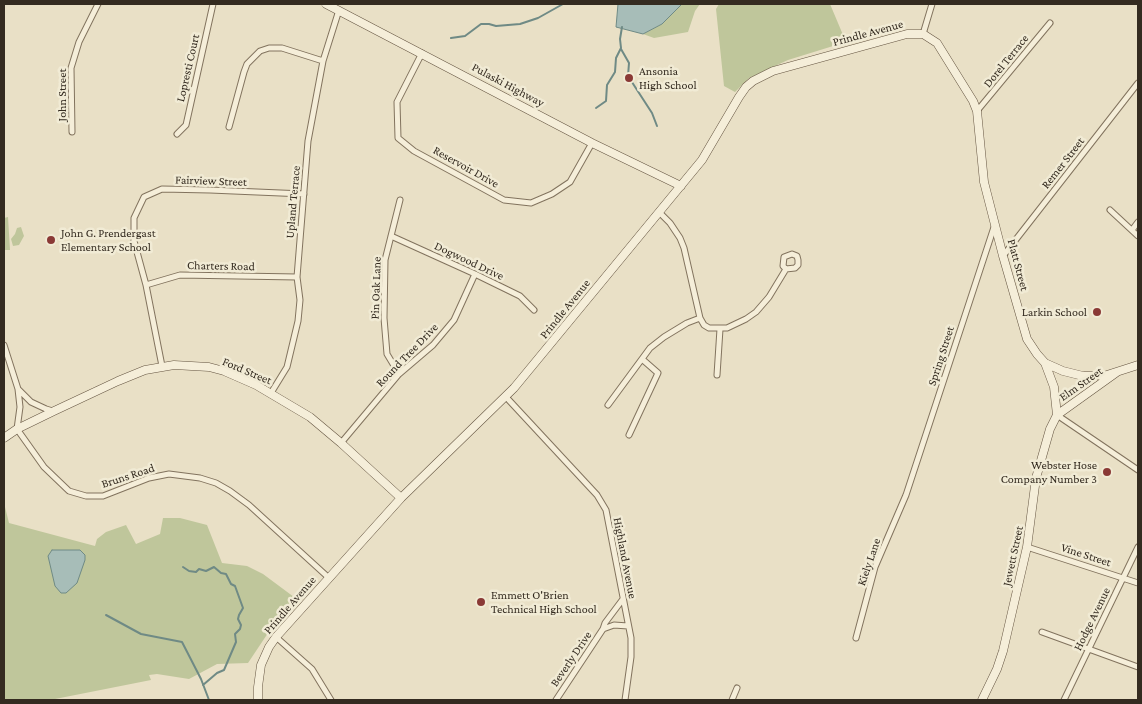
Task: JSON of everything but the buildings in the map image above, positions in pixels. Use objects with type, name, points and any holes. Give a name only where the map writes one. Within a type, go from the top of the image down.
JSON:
[{"type":"main road","name":"Pulaski Highway","points":[[326,4],[422,52],[592,143],[681,186]]},
{"type":"main road","name":"Prindle Avenue","points":[[258,700],[261,666],[269,647],[276,637],[401,498],[506,397],[702,160],[739,96],[754,81],[773,71],[907,34],[923,34]]},
{"type":"main road","name":"Platt Street","points":[[923,34],[942,49],[973,101],[976,111],[982,171],[1003,256],[1027,339],[1044,363],[1056,395],[1057,415]]},
{"type":"main road","name":"Elm Street","points":[[1044,363],[1063,372],[1083,376],[1118,372],[1138,365]]},
{"type":"main road","name":"Ford Street","points":[[4,438],[17,429],[118,381],[162,366],[193,365],[208,367],[236,376],[271,393],[310,417],[401,498]]},
{"type":"main road","name":"Elm Street","points":[[1057,415],[1118,372]]},
{"type":"main road","name":"Jewett Street","points":[[982,700],[997,669],[1003,651],[1027,547],[1036,478],[1050,429],[1057,415]]},
{"type":"street","name":"John Street","points":[[72,132],[71,68],[79,42],[98,4]]},
{"type":"street","name":"Lopresti Court","points":[[177,134],[186,125],[213,4]]},
{"type":"street","name":"Prindle Avenue","points":[[923,34],[932,4]]},
{"type":"street","name":"Upland Terrace","points":[[271,393],[287,367],[296,330],[300,300],[297,278],[308,141],[323,61],[339,10]]},
{"type":"street","name":"Dorel Terrace","points":[[976,111],[1050,23]]},
{"type":"street","points":[[229,127],[247,64],[260,51],[269,48],[282,48],[323,61]]},
{"type":"street","name":"Reservoir Drive","points":[[422,52],[397,102],[398,138],[414,150],[504,200],[531,203],[552,194],[570,182],[592,143]]},
{"type":"street","name":"Remer Street","points":[[1003,256],[1138,83]]},
{"type":"street","name":"Fairview Street","points":[[162,366],[146,285],[134,241],[134,218],[144,197],[162,189],[304,194]]},
{"type":"street","name":"Pin Oak Lane","points":[[399,374],[387,354],[384,318],[385,260],[400,200]]},
{"type":"street","points":[[1110,210],[1138,236]]},
{"type":"street","points":[[660,212],[675,230],[684,248],[700,318],[704,325],[709,328],[720,329],[737,324],[756,312],[769,297],[786,269]]},
{"type":"street","points":[[1132,230],[1138,222]]},
{"type":"street","name":"Spring Street","points":[[906,495],[995,224]]},
{"type":"street","name":"Dogwood Drive","points":[[391,236],[520,296],[534,310]]},
{"type":"street","name":"Round Tree Drive","points":[[341,443],[399,374],[433,345],[454,320],[475,274]]},
{"type":"street","name":"Charters Road","points":[[146,285],[180,275],[297,278]]},
{"type":"street","points":[[608,405],[650,348],[687,323],[700,318]]},
{"type":"street","points":[[717,376],[720,329]]},
{"type":"street","points":[[4,345],[18,389],[20,407],[17,429]]},
{"type":"street","points":[[629,435],[658,373],[642,359]]},
{"type":"street","points":[[18,389],[31,402],[54,411]]},
{"type":"street","name":"Highland Avenue","points":[[506,397],[602,502],[608,516],[631,648],[625,700]]},
{"type":"street","points":[[1057,415],[1138,470]]},
{"type":"street","name":"Bruns Road","points":[[17,429],[44,467],[62,486],[76,494],[103,496],[149,478],[169,474],[192,476],[216,483],[249,505],[329,578]]},
{"type":"street","name":"Kiely Lane","points":[[856,638],[875,567],[906,495]]},
{"type":"street","name":"Vine Street","points":[[1027,547],[1138,583]]},
{"type":"street","name":"Hodge Avenue","points":[[1064,700],[1138,547]]},
{"type":"street","name":"Beverly Drive","points":[[556,700],[623,598]]},
{"type":"street","name":"Beverly Drive","points":[[603,630],[614,625],[628,626]]},
{"type":"street","points":[[1042,632],[1138,667]]},
{"type":"street","points":[[276,637],[312,668],[331,700]]},
{"type":"street","points":[[732,700],[737,688]]},
{"type":"green space","points":[[682,4],[700,4],[695,11],[688,32],[654,38],[643,34],[662,24]]},
{"type":"green space","points":[[719,4],[830,4],[846,42],[788,60],[749,78],[735,92],[724,86],[716,9]]},
{"type":"green space","points":[[8,217],[10,250],[4,250],[4,218]]},
{"type":"green space","points":[[21,227],[24,236],[19,245],[13,246],[11,239],[17,228]]},
{"type":"green space","points":[[4,503],[9,523],[95,546],[97,539],[106,532],[126,525],[136,544],[160,534],[163,518],[180,518],[207,525],[222,563],[247,566],[263,574],[298,600],[274,624],[248,663],[217,664],[189,679],[157,674],[149,675],[151,680],[50,700],[4,700]]},
{"type":"water","points":[[618,4],[682,4],[662,24],[643,34],[616,27]]},
{"type":"water","points":[[52,550],[80,550],[85,555],[77,583],[66,593],[61,593],[55,586],[48,556]]},
{"type":"waterway","points":[[451,38],[465,36],[481,24],[496,26],[520,24],[538,18],[563,4]]},
{"type":"waterway","points":[[596,108],[606,101],[607,85],[615,72],[616,58],[621,48],[622,27]]},
{"type":"waterway","points":[[621,49],[629,63],[628,76],[652,113],[657,126]]},
{"type":"waterway","points":[[183,567],[189,571],[196,572],[199,569],[206,571],[214,567],[221,573],[226,574],[231,584],[235,586],[243,608],[238,619],[241,625],[240,629],[235,634],[236,642],[224,670],[217,673],[203,685]]},
{"type":"waterway","points":[[106,615],[141,634],[182,642],[201,679],[209,700]]},
{"type":"place","name":"Ansonia High School","points":[[629,78]]},
{"type":"place","name":"John G. Prendergast Elementary School","points":[[51,240]]},
{"type":"place","name":"Larkin School","points":[[1097,312]]},
{"type":"place","name":"Webster Hose Company Number 3","points":[[1107,472]]},
{"type":"place","name":"Emmett O'Brien Technical High School","points":[[481,602]]}]
